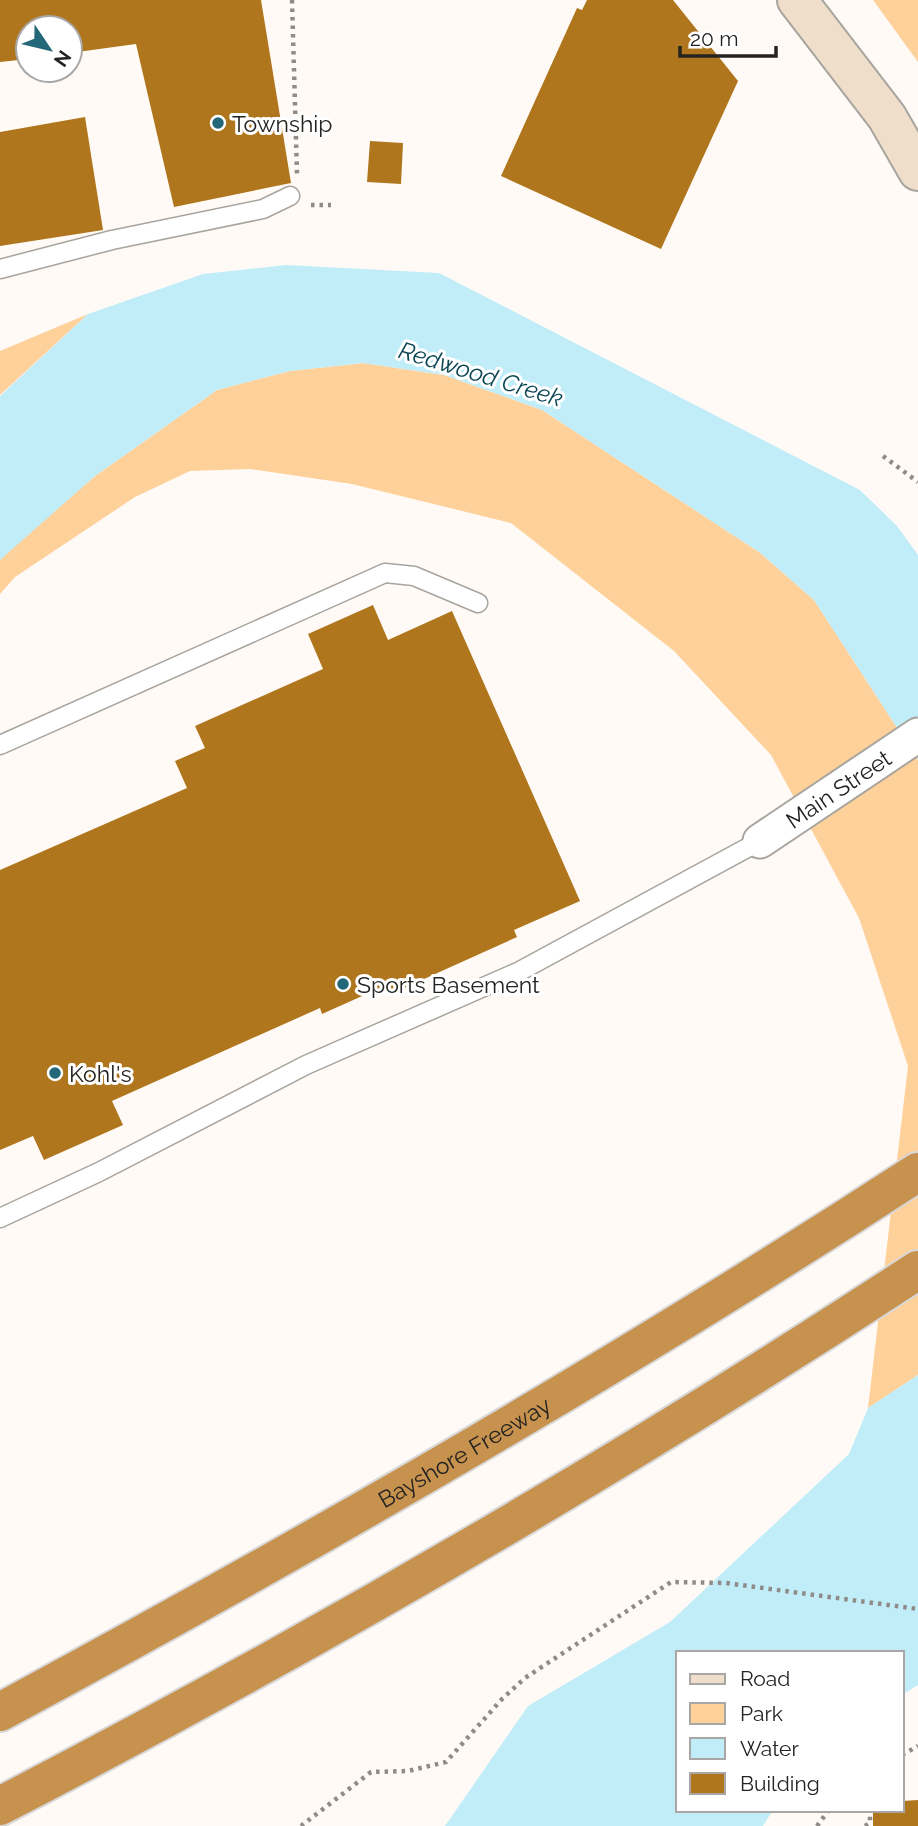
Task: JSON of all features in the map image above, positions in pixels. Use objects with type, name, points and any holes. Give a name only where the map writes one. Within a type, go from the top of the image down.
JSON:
[{"type":"highway","name":"Bayshore Freeway","points":[[0,1712],[343,1522],[724,1295],[918,1172]]},
{"type":"highway","points":[[0,1807],[197,1702],[556,1496],[918,1270]]},
{"type":"street","points":[[797,0],[887,117],[918,171]]},
{"type":"street","name":"Main Street","points":[[760,841],[918,736]]},
{"type":"lane","points":[[0,269],[112,240],[298,201]]},
{"type":"lane","points":[[0,746],[385,573],[414,576],[478,603]]},
{"type":"lane","points":[[0,1217],[99,1172],[306,1065],[520,971],[760,841]]},
{"type":"path","points":[[292,0],[296,172],[302,179]]},
{"type":"path","points":[[298,201],[310,193]]},
{"type":"path","points":[[883,456],[918,482]]},
{"type":"path","points":[[301,1826],[371,1772],[408,1771],[446,1762],[459,1751],[502,1699],[525,1678],[671,1583],[726,1583],[918,1609]]},
{"type":"green space","points":[[873,0],[918,0],[918,62]]},
{"type":"green space","points":[[88,314],[0,395],[0,351]]},
{"type":"green space","points":[[363,363],[444,375],[542,410],[759,552],[814,600],[918,760],[918,1375],[868,1408],[908,1066],[859,918],[771,755],[674,651],[511,523],[352,484],[250,469],[190,471],[135,497],[15,577],[0,594],[0,560],[6,553],[95,476],[217,390],[290,371]]},
{"type":"water","name":"Redwood Creek","points":[[286,265],[439,273],[860,490],[897,526],[918,555],[918,760],[814,600],[759,552],[542,410],[444,375],[363,363],[290,371],[217,390],[95,476],[0,560],[0,396],[88,314],[203,274]]},
{"type":"water","points":[[918,1375],[918,1685],[904,1694],[904,1651],[676,1651],[676,1812],[772,1812],[763,1826],[445,1826],[528,1706],[670,1622],[849,1454],[868,1408]]},
{"type":"building","name":"Township","points":[[0,0],[261,0],[291,183],[174,207],[136,44],[84,51],[84,14],[14,14],[14,60],[0,62]]},
{"type":"building","points":[[587,0],[673,0],[738,81],[661,249],[501,176],[577,8],[582,10]]},
{"type":"building","points":[[85,117],[103,230],[0,246],[0,132]]},
{"type":"building","points":[[370,141],[403,143],[401,184],[367,182]]},
{"type":"building","points":[[373,605],[388,640],[452,611],[580,901],[514,930],[517,937],[393,993],[389,984],[322,1014],[320,1008],[112,1101],[123,1125],[44,1160],[33,1136],[0,1150],[0,870],[187,788],[175,761],[205,748],[195,726],[323,669],[308,634]]},
{"type":"building","points":[[918,1800],[918,1826],[873,1826],[873,1812],[904,1812],[904,1801]]},
{"type":"place","name":"Township","points":[[218,123]]},
{"type":"place","name":"Sports Basement","points":[[343,984]]},
{"type":"place","name":"Kohl's","points":[[55,1073]]}]
